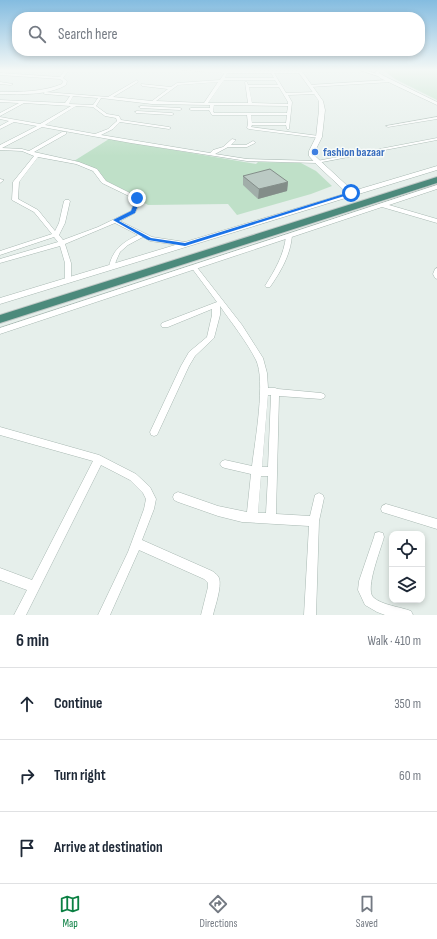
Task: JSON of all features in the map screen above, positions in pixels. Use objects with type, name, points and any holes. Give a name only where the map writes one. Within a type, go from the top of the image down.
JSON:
[{"type":"highway","points":[[0,313],[437,175]]},
{"type":"highway","points":[[0,319],[437,180]]},
{"type":"street","points":[[67,104],[70,99]]},
{"type":"street","points":[[94,106],[99,99]]},
{"type":"street","points":[[115,99],[152,103],[290,105]]},
{"type":"street","points":[[152,103],[157,99]]},
{"type":"street","points":[[205,104],[209,99]]},
{"type":"street","points":[[249,99],[250,104]]},
{"type":"street","points":[[288,99],[290,102],[287,124],[288,132]]},
{"type":"street","points":[[319,99],[322,110],[319,137],[312,151],[312,156],[351,193]]},
{"type":"street","points":[[426,99],[437,104]]},
{"type":"street","points":[[0,101],[94,106],[106,115],[118,117],[119,121],[169,128]]},
{"type":"street","points":[[0,116],[25,102]]},
{"type":"street","points":[[168,118],[184,104]]},
{"type":"street","points":[[212,104],[211,113],[214,114],[288,114]]},
{"type":"street","points":[[0,148],[76,105]]},
{"type":"street","points":[[141,107],[180,109]]},
{"type":"street","points":[[191,109],[211,109]]},
{"type":"street","points":[[137,112],[172,114]]},
{"type":"street","points":[[152,126],[164,114]]},
{"type":"street","points":[[247,134],[250,126],[249,114]]},
{"type":"street","points":[[0,116],[95,135],[247,160],[317,162],[437,139]]},
{"type":"street","points":[[388,126],[437,118]]},
{"type":"street","points":[[0,128],[14,120]]},
{"type":"street","points":[[95,135],[105,133],[114,127],[119,121]]},
{"type":"street","points":[[161,127],[165,122]]},
{"type":"street","points":[[250,126],[287,124]]},
{"type":"street","points":[[250,126],[319,137]]},
{"type":"street","points":[[30,153],[64,133]]},
{"type":"street","points":[[211,154],[227,146],[234,140]]},
{"type":"street","points":[[227,146],[247,146],[253,142]]},
{"type":"street","points":[[0,148],[22,150],[37,156],[77,163],[95,170],[104,182],[137,198],[138,201],[133,212],[116,220],[62,243],[0,261]]},
{"type":"street","points":[[37,156],[16,182],[15,200],[36,212],[62,243],[68,263],[68,280]]},
{"type":"street","points":[[0,301],[437,168]]},
{"type":"street","points":[[0,331],[437,187]]},
{"type":"street","points":[[0,253],[56,235],[62,223],[67,201]]},
{"type":"street","points":[[382,205],[437,221]]},
{"type":"street","points":[[116,220],[141,236],[155,241],[185,244]]},
{"type":"street","points":[[112,267],[112,261],[118,250],[141,236]]},
{"type":"street","points":[[268,286],[282,265],[289,236]]},
{"type":"street","points":[[194,267],[219,304],[239,327],[260,360],[263,373],[264,391],[252,518]]},
{"type":"street","points":[[437,270],[437,277]]},
{"type":"street","points":[[165,325],[219,304]]},
{"type":"street","points":[[154,432],[192,354],[210,338],[219,304]]},
{"type":"street","points":[[264,391],[321,396]]},
{"type":"street","points":[[271,518],[275,391]]},
{"type":"street","points":[[0,431],[99,460],[133,477],[147,490],[151,499],[149,509],[136,543],[104,615]]},
{"type":"street","points":[[20,615],[99,460]]},
{"type":"street","points":[[225,464],[256,471],[272,472]]},
{"type":"street","points":[[178,496],[218,511],[252,518],[271,518],[314,522]]},
{"type":"street","points":[[310,615],[314,522],[319,498]]},
{"type":"street","points":[[386,509],[437,524]]},
{"type":"street","points":[[380,537],[365,581],[364,590],[369,601],[381,608],[407,615]]},
{"type":"street","points":[[136,543],[208,575],[214,580],[214,587],[207,615]]},
{"type":"street","points":[[0,574],[35,587]]},
{"type":"green space","points":[[109,139],[256,164],[258,162],[301,163],[316,171],[332,186],[311,194],[237,215],[228,204],[148,205],[105,181],[95,169],[74,161]]},
{"type":"building","points":[[270,169],[288,182],[259,189],[243,176]]},
{"type":"place","name":"fashion bazaar","points":[[315,152]]},
{"type":"route","points":[[137,198],[138,201],[133,212],[116,220],[141,236],[155,241],[168,241],[185,244],[249,226],[351,193]]}]
